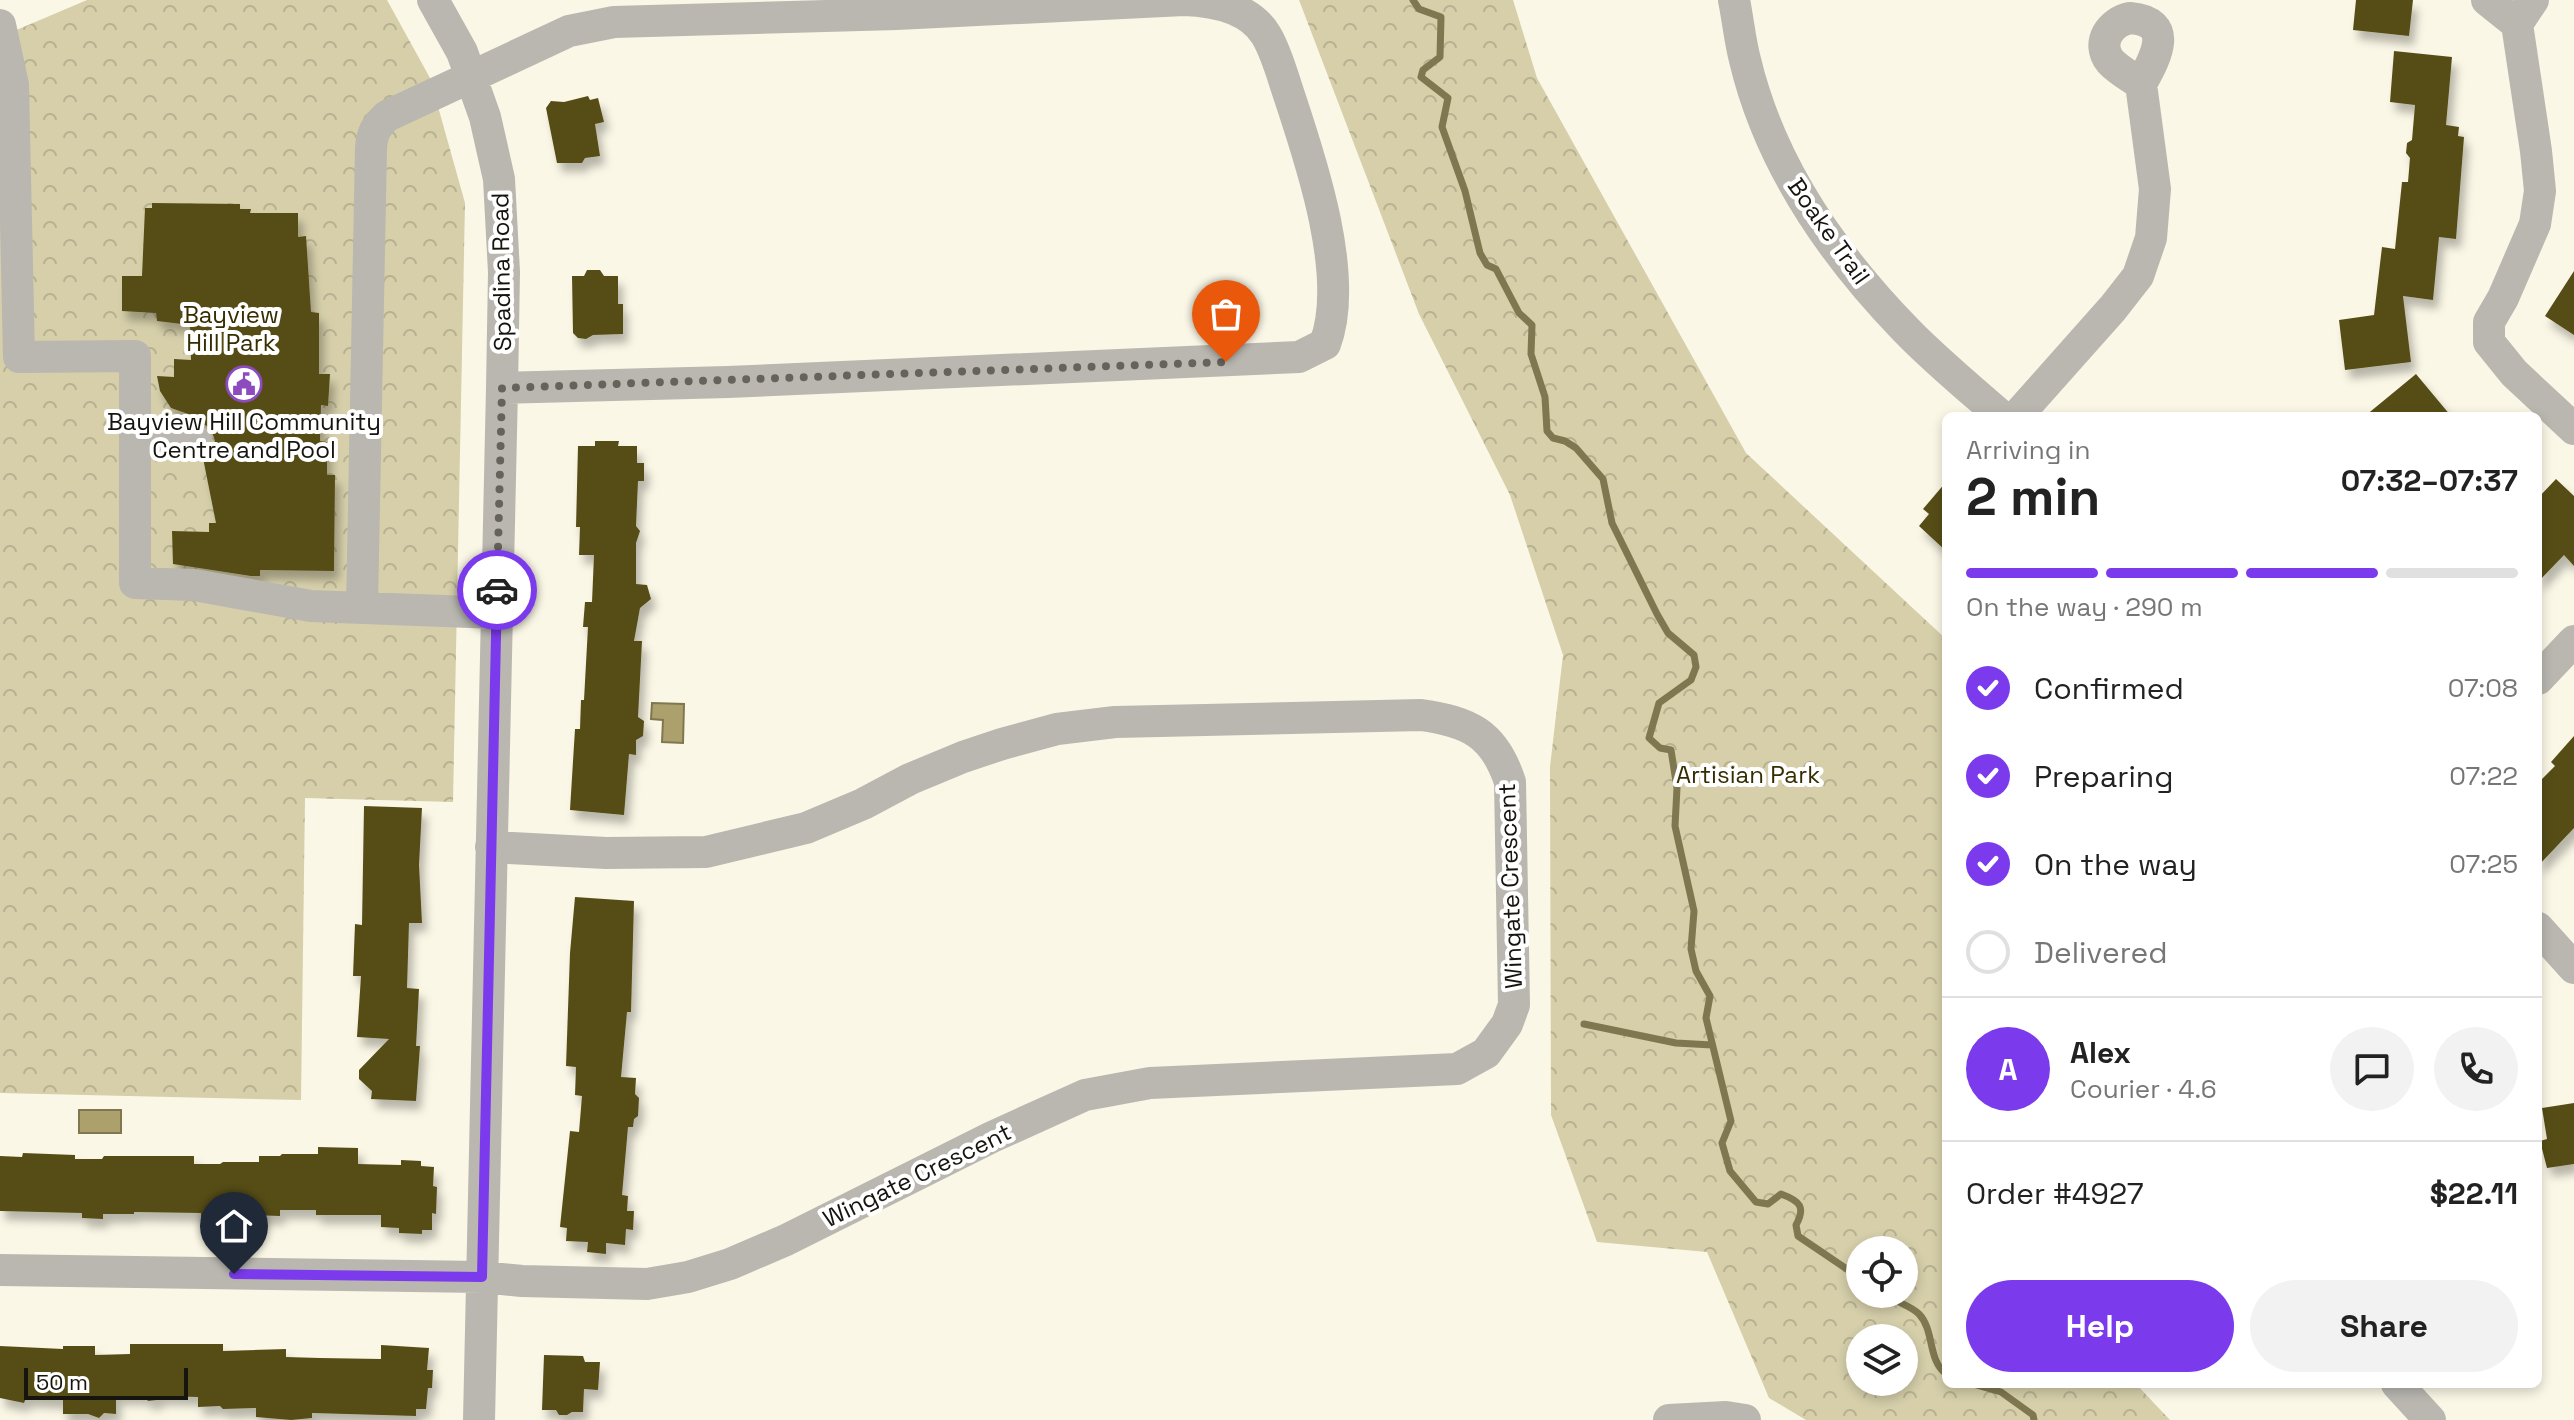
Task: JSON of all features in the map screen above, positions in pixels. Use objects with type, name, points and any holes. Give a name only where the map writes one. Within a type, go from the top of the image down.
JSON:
[{"type":"street","name":"Spadina Road","points":[[433,0],[462,52],[472,78],[485,117],[502,202],[502,388],[479,1420]]},
{"type":"street","points":[[362,607],[372,134],[377,124],[387,116],[569,31],[614,22],[897,14],[1184,0],[1211,1],[1233,8],[1265,33],[1311,160],[1328,239],[1333,313],[1331,329],[1325,344],[1299,357],[744,381],[502,388]]},
{"type":"street","name":"Boake Trail","points":[[1734,0],[1745,60],[1760,109],[1779,155],[1807,206],[1851,270],[1907,332],[1997,412]]},
{"type":"street","points":[[2487,0],[2525,12],[2540,191],[2535,224],[2503,298],[2489,322],[2489,342],[2514,373],[2574,429]]},
{"type":"street","points":[[0,25],[13,85],[19,357],[135,356],[135,583],[194,585],[311,606],[497,613]]},
{"type":"street","points":[[2021,412],[2138,276],[2151,238],[2155,189],[2141,84]]},
{"type":"street","points":[[135,438],[196,441]]},
{"type":"street","points":[[2542,675],[2574,641]]},
{"type":"street","name":"Wingate Crescent","points":[[0,1270],[482,1277],[647,1284],[688,1277],[730,1264],[786,1240],[992,1137],[1085,1095],[1150,1083],[1457,1069],[1486,1053],[1507,1024],[1514,1005],[1510,782],[1503,761],[1481,734],[1457,720],[1358,715],[1115,722],[1057,729],[963,757],[806,828],[706,852],[606,853],[491,847]]},
{"type":"street","points":[[2542,932],[2574,968]]},
{"type":"street","points":[[2401,1388],[2430,1420]]},
{"type":"street","points":[[1669,1420],[1726,1417],[1745,1420]]},
{"type":"green space","name":"Bayview Hill Park","points":[[87,0],[387,0],[430,78],[465,203],[453,802],[305,798],[301,1100],[0,1093],[0,37]]},
{"type":"green space","name":"Artisian Park","points":[[1299,0],[1513,0],[1537,78],[1746,453],[1942,635],[1942,1388],[2140,1388],[2170,1420],[1806,1420],[1769,1398],[1707,1252],[1597,1242],[1551,1115],[1550,767],[1563,655],[1510,495],[1419,314]]},
{"type":"shaded area","points":[[652,703],[684,704],[683,743],[662,742],[663,720],[651,719]]},
{"type":"shaded area","points":[[79,1110],[121,1110],[121,1133],[79,1133]]},
{"type":"building","points":[[2356,0],[2413,0],[2409,36],[2353,30]]},
{"type":"building","points":[[2394,51],[2452,57],[2446,125],[2459,127],[2458,136],[2464,137],[2456,239],[2439,237],[2433,300],[2403,296],[2411,362],[2345,370],[2339,320],[2374,315],[2382,247],[2395,249],[2402,182],[2408,182],[2410,158],[2406,153],[2407,143],[2412,140],[2415,105],[2390,102]]},
{"type":"building","points":[[588,96],[590,100],[598,98],[604,122],[595,124],[600,156],[585,158],[582,163],[557,163],[546,108],[551,101],[564,102]]},
{"type":"building","name":"Bayview Hill Community Centre and Pool","points":[[152,203],[240,204],[240,209],[251,209],[250,213],[298,213],[298,237],[306,236],[311,312],[319,313],[319,374],[330,374],[328,406],[321,405],[320,441],[327,442],[327,475],[335,475],[334,571],[260,570],[260,576],[251,576],[173,564],[172,531],[209,532],[209,523],[216,523],[203,458],[211,452],[215,441],[207,426],[197,422],[197,417],[171,408],[160,391],[157,376],[174,377],[174,359],[191,360],[190,325],[157,321],[156,313],[122,311],[122,276],[142,276],[145,208],[152,208]]},
{"type":"building","points":[[587,270],[600,270],[604,276],[618,276],[618,304],[623,304],[623,334],[593,335],[586,339],[578,338],[573,333],[572,276],[584,276]]},
{"type":"building","points":[[2574,271],[2574,335],[2545,316]]},
{"type":"building","points":[[2416,374],[2448,412],[2370,412]]},
{"type":"building","points":[[595,441],[619,441],[618,446],[637,446],[637,463],[644,463],[644,481],[638,481],[636,526],[640,531],[636,543],[636,584],[647,585],[651,599],[640,608],[634,641],[642,641],[638,717],[644,721],[643,736],[636,740],[636,755],[629,754],[624,815],[570,810],[575,729],[580,729],[581,700],[584,700],[588,627],[583,627],[585,602],[592,602],[594,555],[579,555],[580,527],[576,527],[578,446],[595,446]]},
{"type":"building","points":[[2556,479],[2574,496],[2574,566],[2564,555],[2542,578],[2542,494]]},
{"type":"building","points":[[1942,487],[1942,547],[1919,526],[1929,514],[1923,509]]},
{"type":"building","points":[[2574,736],[2574,828],[2542,862],[2542,779],[2555,766],[2551,762]]},
{"type":"building","points":[[364,806],[422,808],[419,865],[422,923],[409,923],[407,988],[419,989],[416,1046],[420,1046],[416,1101],[371,1099],[372,1091],[359,1079],[359,1070],[389,1039],[357,1037],[361,976],[353,976],[355,924],[362,925]]},
{"type":"building","points":[[575,897],[634,901],[631,1012],[627,1012],[621,1077],[636,1078],[635,1094],[639,1098],[638,1116],[634,1119],[633,1127],[628,1127],[622,1195],[628,1196],[627,1211],[634,1211],[633,1230],[626,1229],[625,1245],[606,1243],[606,1254],[587,1252],[588,1242],[566,1241],[567,1228],[560,1227],[570,1131],[579,1132],[582,1096],[575,1095],[576,1067],[566,1066]]},
{"type":"building","points":[[2574,1103],[2574,1164],[2547,1168],[2542,1149],[2542,1140],[2547,1139],[2542,1108]]},
{"type":"building","points":[[318,1147],[358,1148],[358,1164],[401,1165],[401,1160],[421,1161],[421,1166],[434,1167],[433,1186],[437,1187],[432,1230],[422,1230],[422,1234],[399,1233],[399,1228],[381,1227],[381,1215],[316,1215],[316,1210],[280,1210],[280,1216],[251,1215],[251,1220],[221,1220],[221,1225],[201,1225],[201,1213],[134,1212],[103,1214],[103,1219],[82,1218],[82,1213],[0,1211],[0,1156],[22,1157],[23,1153],[102,1159],[104,1156],[194,1156],[194,1164],[220,1164],[259,1162],[259,1156],[318,1154]]},
{"type":"building","points":[[130,1344],[223,1344],[223,1351],[286,1349],[286,1357],[381,1359],[381,1345],[429,1348],[427,1370],[433,1370],[432,1388],[428,1388],[426,1409],[416,1409],[416,1416],[312,1413],[312,1418],[291,1420],[256,1417],[256,1408],[198,1407],[198,1397],[160,1396],[157,1400],[148,1401],[144,1396],[116,1396],[116,1414],[104,1413],[99,1418],[88,1414],[63,1414],[63,1400],[26,1398],[24,1403],[0,1398],[0,1346],[63,1349],[63,1346],[95,1346],[95,1355],[130,1354]]},
{"type":"building","points":[[544,1355],[583,1356],[585,1362],[600,1362],[598,1390],[584,1389],[583,1412],[559,1415],[556,1410],[542,1410]]},
{"type":"waterway","points":[[1413,0],[1419,9],[1441,17],[1440,57],[1423,70],[1421,77],[1448,98],[1442,127],[1465,191],[1480,253],[1487,265],[1496,269],[1519,313],[1532,325],[1531,354],[1545,397],[1547,431],[1553,438],[1576,448],[1603,479],[1612,523],[1657,614],[1668,633],[1694,655],[1696,667],[1691,680],[1659,703],[1649,738],[1660,748],[1671,750],[1677,788],[1675,826],[1694,911],[1691,949],[1696,971],[1710,996],[1706,1018],[1731,1121],[1722,1143],[1730,1171],[1756,1202],[1768,1204],[1781,1194],[1797,1202],[1801,1209],[1796,1225],[1798,1236],[1846,1269]]},
{"type":"waterway","points":[[1584,1024],[1676,1043],[1712,1045]]},
{"type":"waterway","points":[[1912,1308],[1924,1321],[1936,1361],[1942,1370]]},
{"type":"waterway","points":[[1987,1388],[2001,1392],[2033,1415],[2034,1420]]},
{"type":"way so far","points":[[497,590],[502,388],[1226,362]]},
{"type":"place","name":"Bayview Hill Community Centre and Pool","points":[[244,384]]},
{"type":"route","points":[[234,1274],[482,1277],[497,590]]}]
